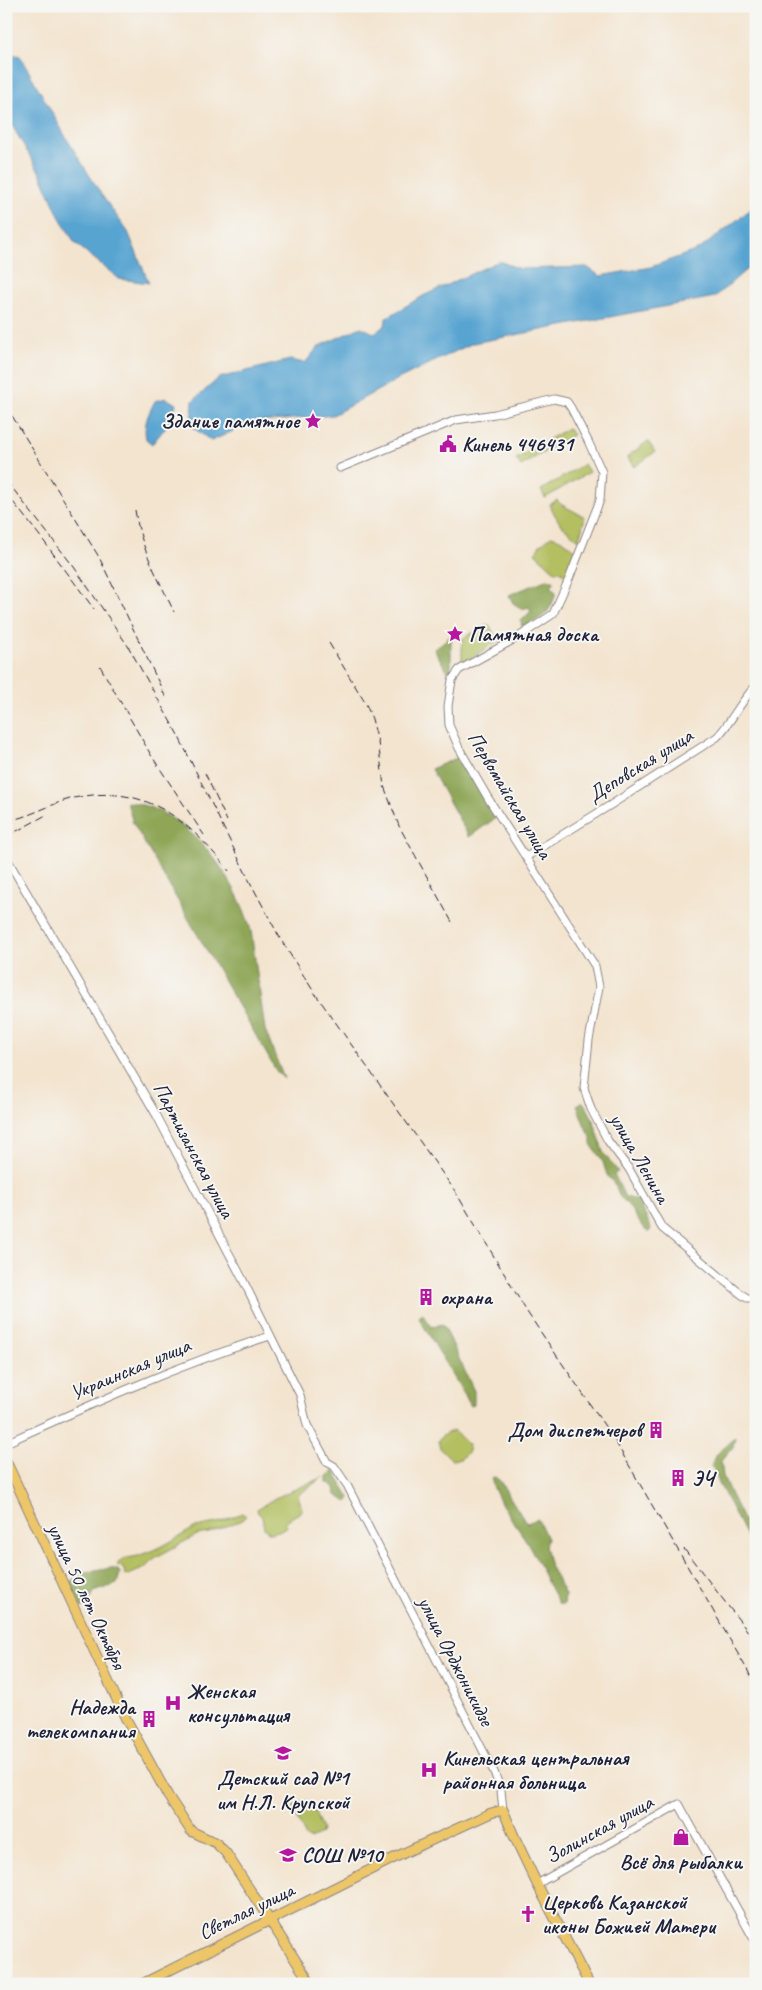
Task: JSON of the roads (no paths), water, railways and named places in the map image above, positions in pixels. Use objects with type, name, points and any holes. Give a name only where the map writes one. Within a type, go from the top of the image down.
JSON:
[{"type":"main road","name":"улица 50 лет Октября","points":[[6,1462],[125,1717],[168,1796],[191,1830],[222,1847],[311,1984]]},
{"type":"main road","name":"Светлая улица","points":[[142,1984],[406,1852],[504,1810]]},
{"type":"main road","name":"улица Орджоникидзе","points":[[504,1810],[537,1884],[589,1984]]},
{"type":"street","name":"Первомайская улица","points":[[340,468],[456,420],[495,414],[554,399],[566,402],[571,408],[602,472],[600,500],[570,575],[552,614],[520,636],[459,670],[452,680],[448,706],[450,725],[459,748],[488,798],[594,966],[599,987]]},
{"type":"street","name":"Деповская улица","points":[[526,857],[717,737],[724,730],[744,699],[756,686]]},
{"type":"street","name":"Партизанская улица","points":[[6,857],[157,1116],[234,1262],[300,1395],[307,1425],[327,1462],[334,1466]]},
{"type":"street","name":"улица Ленина","points":[[599,987],[586,1062],[584,1088],[591,1109],[608,1141],[629,1169],[662,1228],[741,1294],[747,1298],[756,1298]]},
{"type":"street","name":"Украинская улица","points":[[6,1442],[205,1356],[270,1336]]},
{"type":"street","name":"улица Орджоникидзе","points":[[334,1466],[347,1485],[494,1772],[501,1790],[504,1810]]},
{"type":"street","name":"Золинская улица","points":[[537,1884],[679,1804],[756,1942]]},
{"type":"water","points":[[6,53],[20,56],[67,139],[101,194],[128,232],[149,283],[119,279],[75,243],[59,216],[41,175],[6,115]]},
{"type":"water","points":[[756,205],[756,261],[715,297],[473,343],[402,377],[333,415],[251,423],[211,441],[191,426],[193,401],[219,378],[290,360],[305,363],[318,347],[361,327],[374,333],[385,326],[386,318],[423,296],[499,261],[520,269],[587,267],[600,276],[651,267],[700,249]]},
{"type":"water","points":[[166,398],[176,404],[171,421],[152,444],[146,439],[145,429],[150,410],[155,401]]},
{"type":"railway","points":[[6,406],[99,557],[167,700]]},
{"type":"railway","points":[[6,480],[74,567],[128,646],[178,735],[250,882],[281,940],[314,992],[455,1191],[527,1312],[615,1441],[756,1685]]},
{"type":"railway","points":[[6,493],[94,609]]},
{"type":"railway","points":[[135,510],[141,538],[174,612]]},
{"type":"railway","points":[[329,643],[366,704],[372,719],[378,742],[384,786],[399,826],[452,922]]},
{"type":"railway","points":[[100,666],[151,755],[204,835]]},
{"type":"railway","points":[[205,773],[227,821]]},
{"type":"railway","points":[[6,821],[79,797],[103,794],[126,796],[164,810],[182,822],[214,853],[229,871]]},
{"type":"railway","points":[[6,837],[46,815]]},
{"type":"railway","points":[[684,1549],[756,1642]]},
{"type":"place","name":"Здание памятное","points":[[313,421]]},
{"type":"place","name":"Кинель 446431","points":[[448,444]]},
{"type":"place","name":"Памятная доска","points":[[455,634]]},
{"type":"place","name":"охрана","points":[[426,1297]]},
{"type":"place","name":"Дом диспетчеров","points":[[656,1430]]},
{"type":"place","name":"ЭЧ","points":[[678,1478]]},
{"type":"place","name":"Женская консультация","points":[[173,1703]]},
{"type":"place","name":"Надежда телекомпания","points":[[149,1719]]},
{"type":"place","name":"Детский сад №1 им Н.Л. Крупской","points":[[283,1753]]},
{"type":"place","name":"Кинельская центральная районная больница","points":[[429,1770]]},
{"type":"place","name":"Всё для рыбалки","points":[[681,1837]]},
{"type":"place","name":"СОШ №10","points":[[288,1855]]},
{"type":"place","name":"Церковь Казанской иконы Божией Матери","points":[[528,1914]]}]
